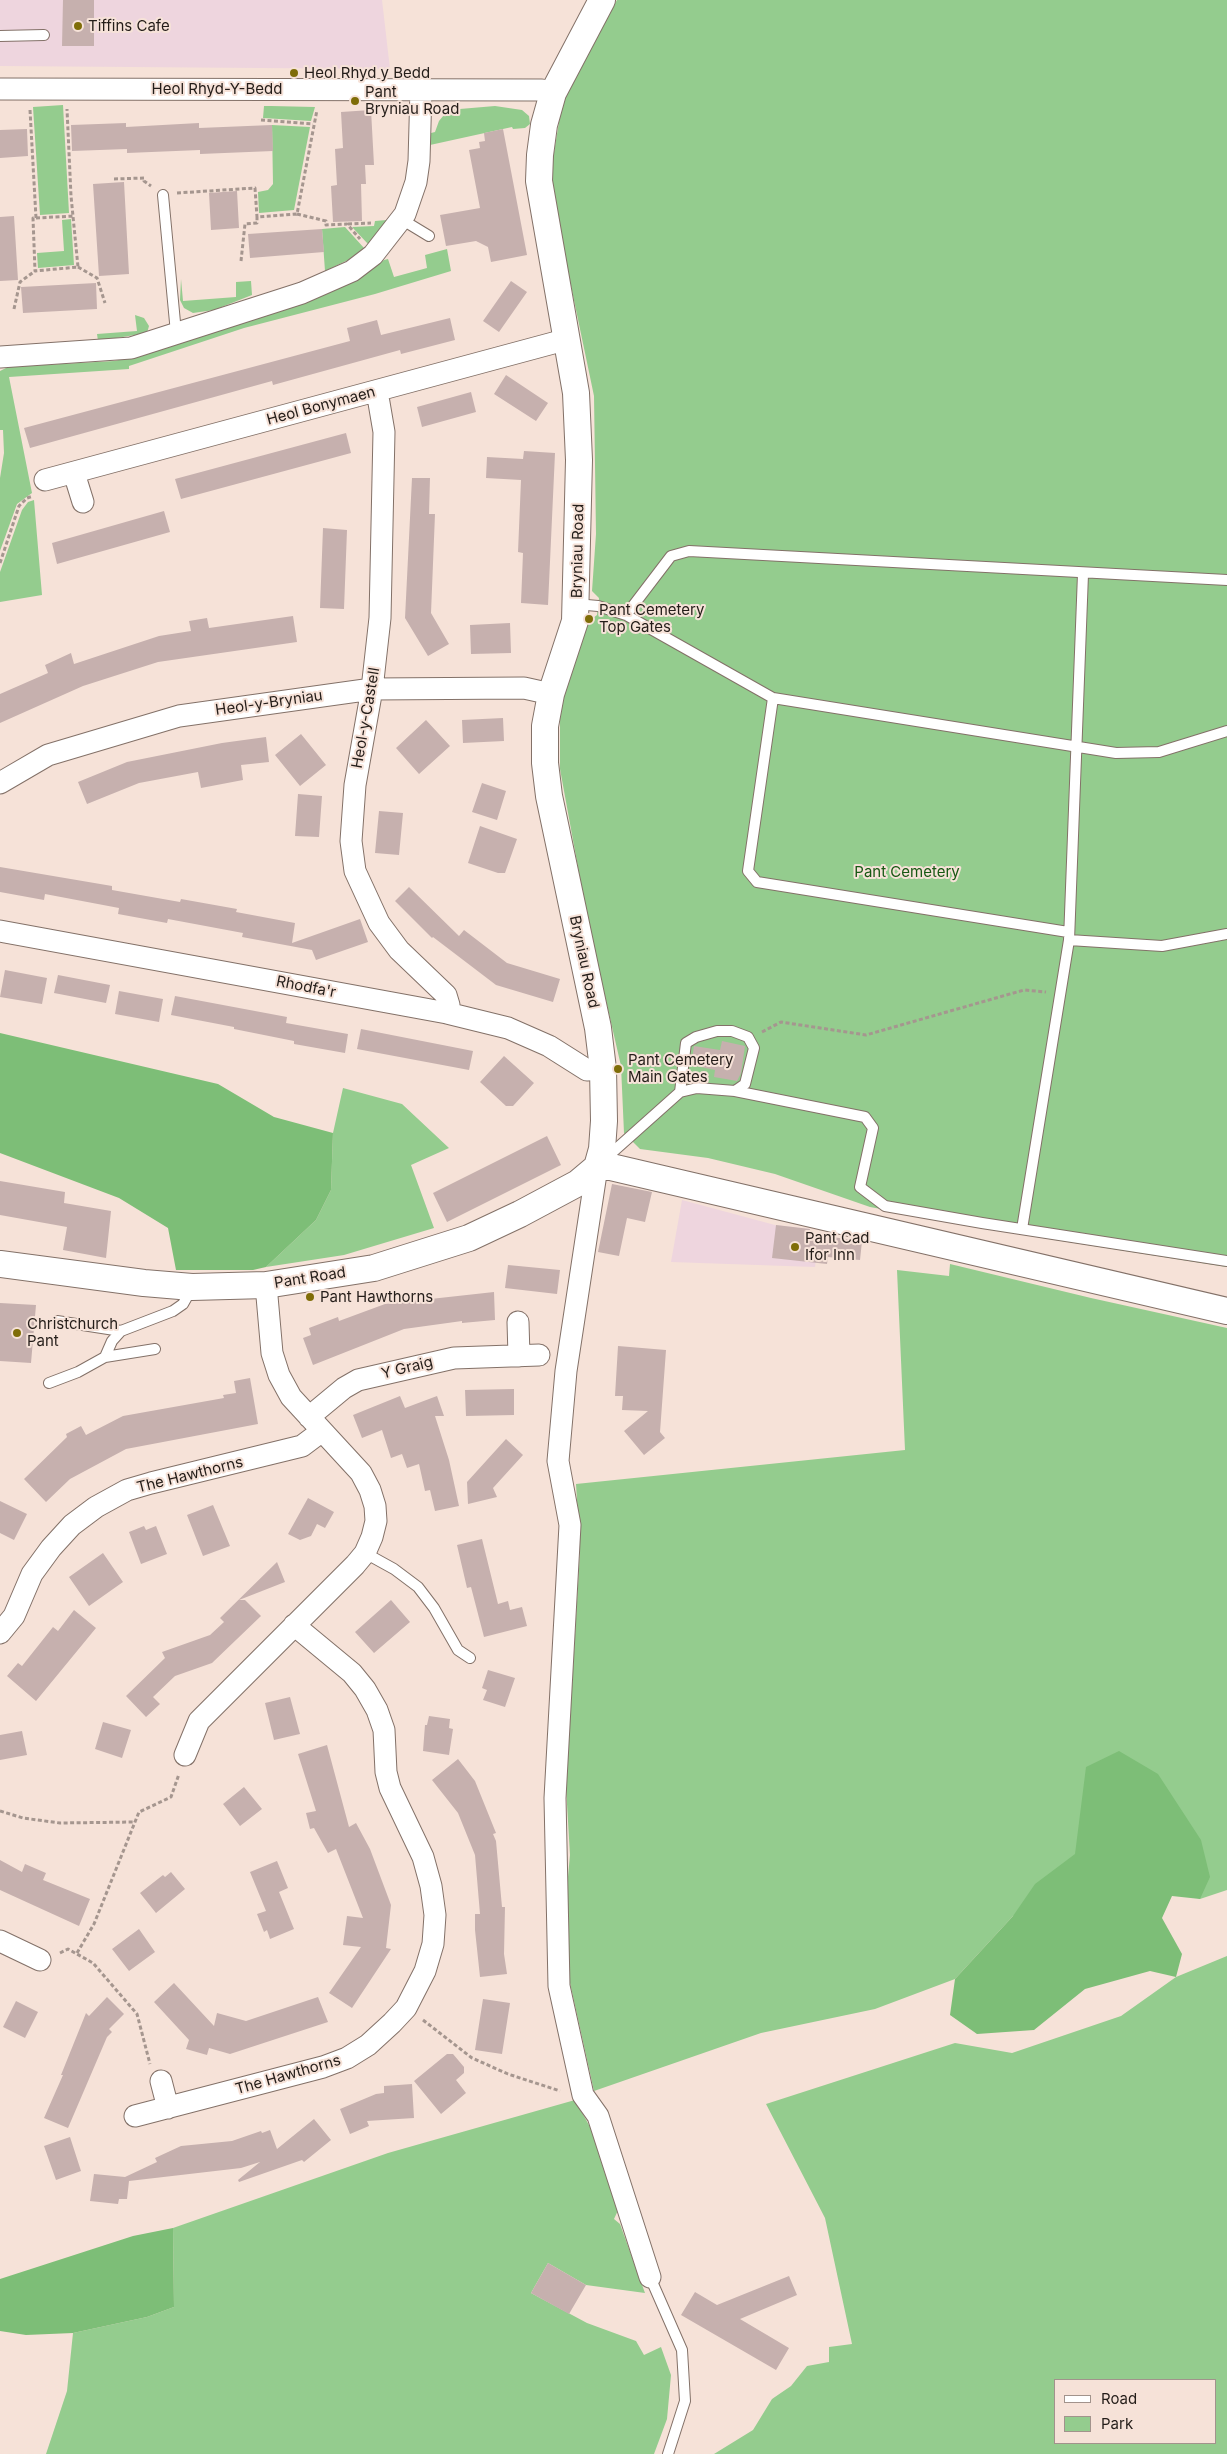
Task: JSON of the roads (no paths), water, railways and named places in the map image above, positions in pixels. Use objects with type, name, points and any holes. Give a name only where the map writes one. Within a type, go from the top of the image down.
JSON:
[{"type":"street","name":"Bryniau Road","points":[[597,1167],[602,1149],[604,1121],[603,1069],[598,1028],[549,796],[545,726],[550,694],[575,621],[579,460],[576,393],[539,182],[544,125],[553,93],[602,0]]},
{"type":"street","name":"Heol Rhyd-Y-Bedd","points":[[0,89],[421,89],[542,90],[553,93]]},
{"type":"street","points":[[0,357],[131,348],[302,293],[352,271],[374,254],[401,219],[416,182],[420,161],[421,89]]},
{"type":"street","name":"Heol Bonymaen","points":[[45,480],[568,339]]},
{"type":"street","name":"Heol-y-Castell","points":[[377,391],[384,442],[380,618],[372,689],[352,809],[351,841],[355,871],[380,922],[399,950],[446,995],[449,1005],[447,1013]]},
{"type":"street","points":[[74,473],[83,502]]},
{"type":"street","name":"Heol-y-Bryniau","points":[[0,784],[48,755],[179,716],[372,689],[524,688],[550,694]]},
{"type":"street","name":"Rhodfa'r","points":[[0,931],[447,1013],[508,1028],[549,1046],[587,1070],[603,1069]]},
{"type":"street","points":[[650,2277],[598,2116],[583,2095],[559,1986],[555,1798],[570,1525],[558,1461],[566,1371],[597,1167],[611,1167],[1225,1308]]},
{"type":"street","name":"Pant Road","points":[[0,1264],[144,1283],[192,1287],[266,1285],[374,1268],[469,1238],[520,1214],[578,1183],[597,1167]]},
{"type":"street","points":[[185,1755],[199,1721],[365,1553],[372,1538],[376,1521],[375,1506],[370,1490],[361,1474],[291,1396],[279,1375],[272,1353],[266,1285]]},
{"type":"street","name":"Y Graig","points":[[315,1424],[344,1388],[358,1380],[454,1358],[529,1355],[518,1322]]},
{"type":"street","name":"The Hawthorns","points":[[0,1633],[14,1616],[32,1574],[51,1548],[72,1525],[96,1507],[127,1490],[302,1446],[315,1424]]},
{"type":"street","name":"The Hawthorns","points":[[135,2116],[347,2058],[368,2045],[406,2008],[425,1970],[433,1944],[435,1915],[431,1886],[424,1858],[390,1788],[386,1772],[384,1730],[377,1710],[365,1689],[352,1673],[294,1625]]},
{"type":"street","points":[[0,1941],[40,1960]]},
{"type":"street","points":[[161,2081],[168,2108]]},
{"type":"lane","points":[[0,36],[44,35]]},
{"type":"lane","points":[[163,195],[176,333]]},
{"type":"lane","points":[[401,219],[429,236]]},
{"type":"lane","points":[[626,615],[672,556],[688,551],[1083,574],[1227,580]]},
{"type":"lane","points":[[1022,1229],[1068,936],[1083,574]]},
{"type":"lane","points":[[576,604],[598,606],[626,615],[773,698],[1116,753],[1158,752],[1227,731]]},
{"type":"lane","points":[[773,698],[748,871],[757,882],[1068,936],[1162,946],[1227,934]]},
{"type":"lane","points":[[680,1092],[686,1043],[696,1037],[716,1031],[732,1031],[748,1037],[754,1048],[745,1084],[735,1091]]},
{"type":"lane","points":[[597,1167],[680,1092],[697,1088],[735,1091],[865,1118],[873,1128],[860,1187],[885,1206],[1227,1261]]},
{"type":"lane","points":[[105,1358],[112,1341],[121,1331],[174,1311],[183,1304],[192,1287]]},
{"type":"lane","points":[[57,1321],[121,1331]]},
{"type":"lane","points":[[49,1383],[78,1372],[105,1358],[155,1349]]},
{"type":"lane","points":[[365,1553],[394,1569],[418,1587],[434,1608],[458,1650],[470,1658]]},
{"type":"lane","points":[[650,2277],[682,2350],[685,2400],[668,2454]]},
{"type":"place","name":"Tiffins Cafe","points":[[78,26]]},
{"type":"place","name":"Heol Rhyd y Bedd","points":[[294,73]]},
{"type":"place","name":"Pant Bryniau Road","points":[[355,101]]},
{"type":"place","name":"Pant Cemetery Top Gates","points":[[589,619]]},
{"type":"place","name":"Pant Cemetery Main Gates","points":[[618,1069]]},
{"type":"place","name":"Pant Cad Ifor Inn","points":[[795,1247]]},
{"type":"place","name":"Pant Hawthorns","points":[[310,1297]]},
{"type":"place","name":"Christchurch Pant","points":[[17,1333]]},
{"type":"park label","name":"Pant Cemetery","points":[[907,872]]}]
